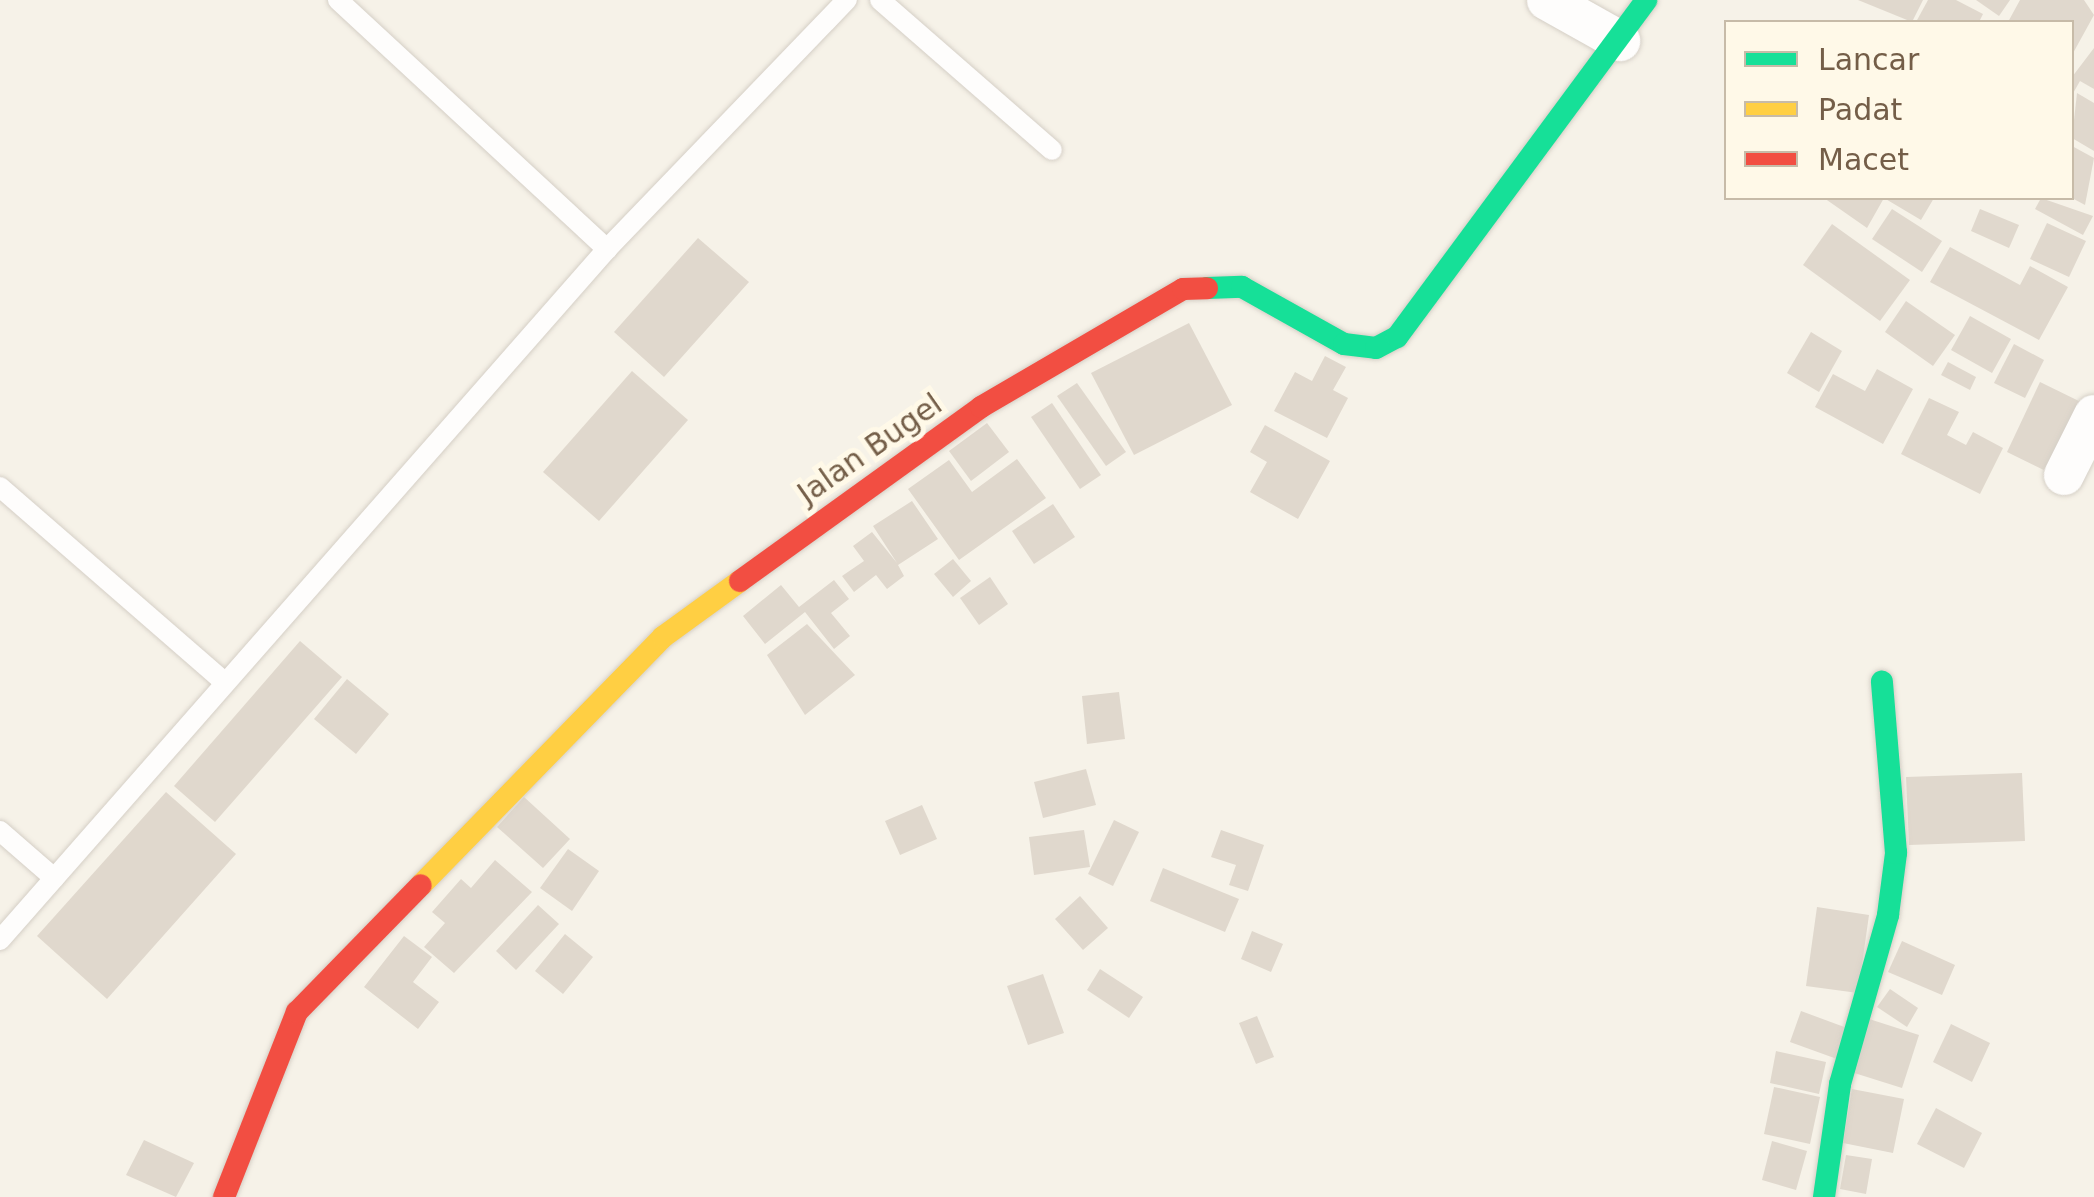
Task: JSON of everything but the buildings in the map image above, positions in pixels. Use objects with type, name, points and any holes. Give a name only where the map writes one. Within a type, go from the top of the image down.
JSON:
[{"type":"street","points":[[1546,0],[1620,41]]},
{"type":"street","name":"Jalan Bugel","points":[[224,1197],[262,1082],[297,1012],[662,637],[981,407],[1183,288],[1242,287],[1344,344],[1376,348],[1397,337],[1620,41],[1646,0]]},
{"type":"street","points":[[2064,475],[2094,415]]},
{"type":"street","points":[[1824,1197],[1840,1084],[1880,949],[1896,853],[1882,682]]},
{"type":"lane","points":[[338,0],[607,248]]},
{"type":"lane","points":[[0,940],[607,248],[847,0]]},
{"type":"lane","points":[[880,0],[1052,150]]},
{"type":"lane","points":[[0,486],[224,682]]},
{"type":"lane","points":[[0,831],[54,878]]},
{"type":"traffic: fast","points":[[1207,288],[1242,287],[1344,344],[1376,348],[1397,337],[1646,0]]},
{"type":"traffic: fast","points":[[1824,1197],[1840,1084],[1888,915],[1896,853],[1882,682]]},
{"type":"traffic: slow","points":[[421,885],[663,637],[740,581]]},
{"type":"traffic: jam","points":[[740,581],[981,407],[1183,289],[1207,288]]},
{"type":"traffic: jam","points":[[224,1197],[297,1012],[421,885]]}]
